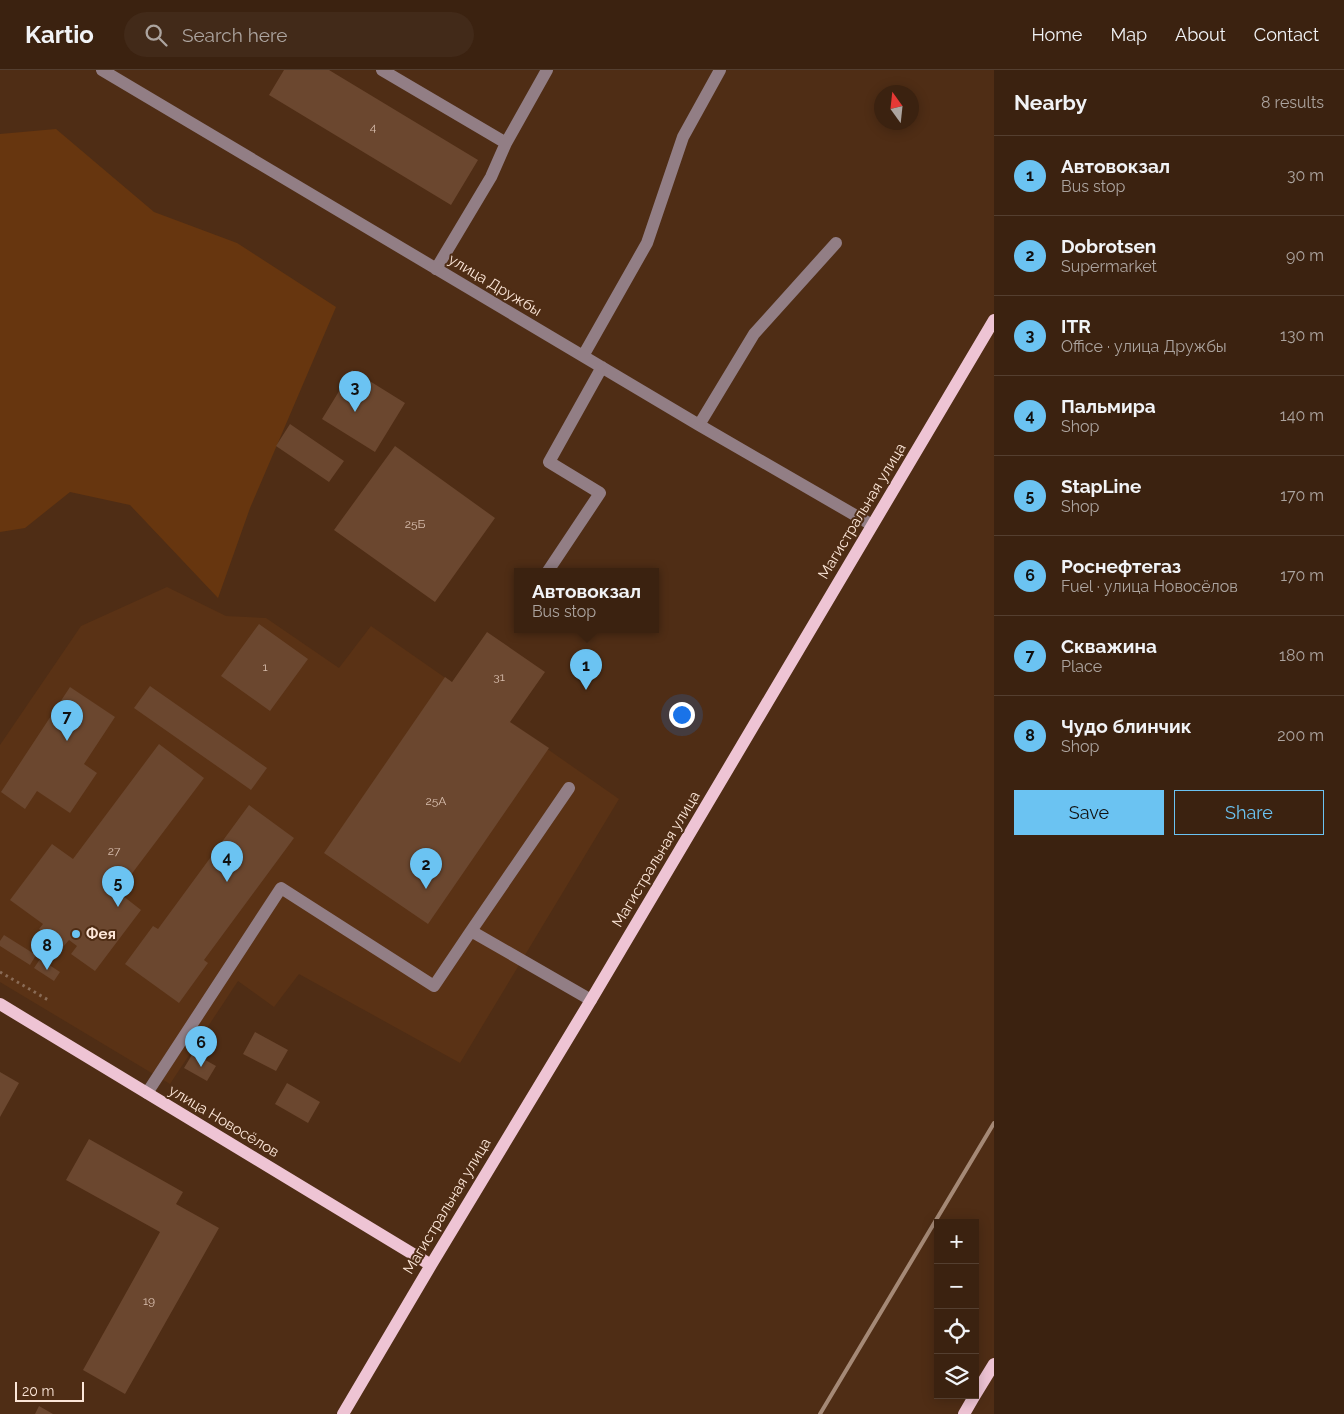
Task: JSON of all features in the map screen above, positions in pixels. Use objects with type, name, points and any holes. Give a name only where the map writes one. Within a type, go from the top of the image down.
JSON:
[{"type":"main road","name":"Магистральная улица","points":[[343,1414],[994,320]]},
{"type":"main road","name":"улица Новосёлов","points":[[0,1004],[431,1265]]},
{"type":"main road","points":[[979,1388],[994,1364]]},
{"type":"main road","points":[[964,1414],[973,1399]]},
{"type":"street","name":"улица Дружбы","points":[[102,70],[699,425],[872,525]]},
{"type":"street","points":[[382,70],[506,143]]},
{"type":"street","points":[[436,269],[491,177],[506,143],[547,70]]},
{"type":"street","points":[[583,356],[647,243],[683,137],[720,70]]},
{"type":"street","points":[[699,425],[754,334],[836,243]]},
{"type":"street","points":[[550,568],[600,493],[549,462],[602,367]]},
{"type":"street","points":[[147,1093],[281,888],[434,986],[569,788]]},
{"type":"street","points":[[471,931],[591,1000]]},
{"type":"path","points":[[0,972],[50,1001]]},
{"type":"shaded area","points":[[56,129],[154,212],[237,243],[336,307],[250,508],[218,598],[130,505],[70,492],[25,528],[0,532],[0,134]]},
{"type":"shaded area","points":[[167,587],[226,616],[266,618],[339,668],[371,626],[619,799],[460,1063],[299,974],[274,1007],[238,981],[170,1084],[0,982],[0,745],[81,626]]},
{"type":"building","points":[[284,70],[329,70],[478,160],[451,205],[269,95]]},
{"type":"building","points":[[352,370],[405,403],[375,452],[322,419]]},
{"type":"building","points":[[290,424],[344,461],[329,482],[276,446]]},
{"type":"building","points":[[395,446],[495,518],[435,602],[334,530]]},
{"type":"building","points":[[259,624],[308,659],[270,711],[221,676]]},
{"type":"building","points":[[487,632],[545,672],[510,722],[549,748],[428,924],[324,853],[445,677],[452,682]]},
{"type":"building","points":[[150,686],[267,768],[251,790],[134,708]]},
{"type":"building","points":[[70,687],[115,717],[84,764],[97,773],[70,813],[37,791],[25,809],[1,792]]},
{"type":"building","points":[[159,744],[204,778],[118,892],[141,910],[95,971],[71,954],[77,946],[69,940],[63,947],[39,929],[43,924],[10,900],[52,844],[73,859]]},
{"type":"building","points":[[249,805],[294,838],[204,960],[208,963],[179,1003],[125,964],[153,926],[158,929]]},
{"type":"building","points":[[4,935],[36,955],[30,965],[0,946],[0,941]]},
{"type":"building","points":[[40,959],[60,972],[54,981],[34,968]]},
{"type":"building","points":[[255,1032],[288,1050],[276,1071],[243,1054]]},
{"type":"building","points":[[193,1053],[216,1066],[207,1081],[184,1068]]},
{"type":"building","points":[[0,1072],[19,1083],[0,1117]]},
{"type":"building","points":[[287,1083],[320,1102],[308,1123],[275,1104]]},
{"type":"building","points":[[89,1139],[183,1192],[176,1204],[219,1228],[125,1394],[83,1370],[160,1232],[66,1180]]},
{"type":"building","points":[[39,1406],[53,1414],[35,1414]]},
{"type":"railway","points":[[820,1414],[994,1123]]},
{"type":"place","name":"ITR","points":[[355,412]]},
{"type":"place","name":"Автовокзал","points":[[586,690]]},
{"type":"place","name":"Скважина","points":[[67,741]]},
{"type":"place","name":"Пальмира","points":[[227,882]]},
{"type":"place","name":"Dobrotsen","points":[[426,889]]},
{"type":"place","name":"StapLine","points":[[118,907]]},
{"type":"place","name":"Фея","points":[[76,934]]},
{"type":"place","name":"Чудо блинчик","points":[[47,970]]},
{"type":"place","name":"Роснефтегаз","points":[[201,1067]]}]
